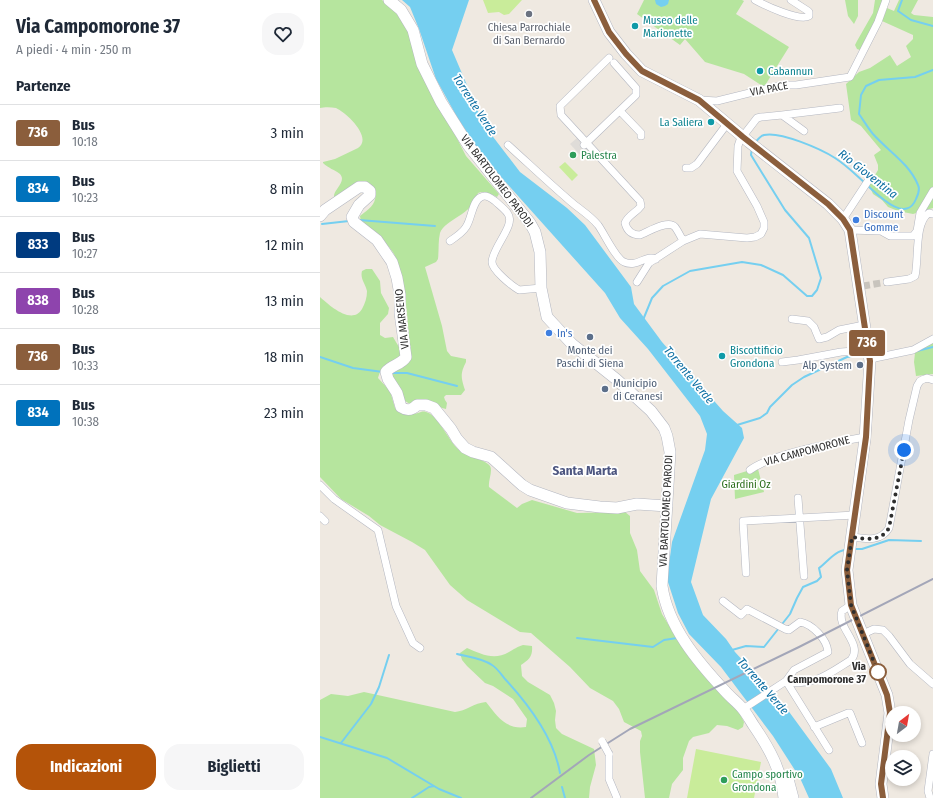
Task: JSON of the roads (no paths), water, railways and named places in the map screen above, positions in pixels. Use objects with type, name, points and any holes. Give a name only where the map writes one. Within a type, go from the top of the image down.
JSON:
[{"type":"main road","name":"VIA BARTOLOMEO PARODI","points":[[389,0],[401,10],[414,30],[422,64],[445,108],[468,145],[516,205],[535,232],[540,252],[541,288],[547,318],[572,344],[616,379],[646,406],[664,428],[670,452],[662,586],[664,597],[675,625],[689,648],[725,692],[743,709],[768,746]]},
{"type":"main road","name":"VIA CAMPOMORONE","points":[[595,0],[609,32],[634,64],[655,79],[699,100],[828,204],[843,219],[850,230],[860,286],[869,355],[866,437],[847,570],[851,605],[887,695],[890,713],[881,784],[883,798]]},
{"type":"main road","name":"VIA MARSENO","points":[[320,216],[325,210],[359,187],[365,187],[371,192],[369,197],[359,205],[352,217],[354,222],[377,240],[392,262],[397,278],[400,295],[400,319],[406,357],[404,361],[388,368],[386,372],[388,379],[397,393],[401,407],[406,410],[413,409],[417,405],[426,405],[434,408],[465,448],[491,457],[522,485],[530,490],[567,503],[617,508],[637,504],[667,506]]},
{"type":"main road","points":[[768,746],[780,774],[784,798]]},
{"type":"main road","points":[[768,746],[779,762],[787,778],[793,798]]},
{"type":"street","points":[[755,0],[785,13],[805,18],[809,16],[808,11],[791,0]]},
{"type":"street","name":"VIA PACE","points":[[699,100],[717,101],[782,85],[796,85],[850,77],[878,22],[886,0]]},
{"type":"street","points":[[585,144],[636,95],[636,88],[612,61],[599,69],[560,106],[560,115],[585,144],[640,201],[641,206],[629,216],[625,223],[626,227],[632,234],[640,235],[666,224],[670,224],[675,226],[683,241]]},
{"type":"street","points":[[638,282],[649,263],[683,241],[700,234],[747,238],[755,237],[761,234],[764,228],[764,222],[757,206],[737,171],[738,146],[746,139],[758,118],[761,116],[840,108]]},
{"type":"street","points":[[620,111],[642,133],[641,136]]},
{"type":"street","points":[[782,115],[804,131]]},
{"type":"street","points":[[686,168],[691,168],[696,164],[728,124]]},
{"type":"street","points":[[508,145],[570,202],[597,224],[613,249],[624,262],[634,264],[652,257],[656,259]]},
{"type":"street","points":[[843,219],[868,181]]},
{"type":"street","points":[[850,230],[881,231],[890,236],[913,236],[917,231],[920,213],[933,191]]},
{"type":"street","points":[[450,241],[466,227],[478,199],[483,196],[489,197],[509,214],[510,219],[494,255],[492,262],[494,267],[505,279],[519,290],[541,288]]},
{"type":"street","points":[[887,282],[909,279],[915,276],[919,237],[923,219],[929,213],[933,214]]},
{"type":"street","points":[[792,319],[808,321],[814,327],[819,339],[827,337],[839,330],[864,325]]},
{"type":"street","points":[[782,362],[841,352],[869,355],[913,350],[933,338]]},
{"type":"street","points":[[851,545],[878,538],[889,528],[909,420],[917,386],[920,381],[924,379],[927,378],[933,380]]},
{"type":"street","name":"VIA CAMPOMORONE","points":[[750,470],[758,464],[788,454],[825,444],[866,437]]},
{"type":"street","points":[[320,485],[334,499],[378,530],[396,606],[413,643],[420,648]]},
{"type":"street","points":[[798,498],[804,576]]},
{"type":"street","points":[[746,573],[743,521],[856,515]]},
{"type":"street","points":[[723,601],[741,615],[747,609],[789,630],[800,622],[808,624],[815,629],[829,650],[827,653],[794,670],[784,682],[743,709]]},
{"type":"street","points":[[784,682],[795,684],[815,681],[851,660],[854,655],[855,648],[843,627],[841,615],[842,611],[851,605]]},
{"type":"street","points":[[862,634],[874,629],[883,630],[910,664],[933,684]]},
{"type":"street","points":[[784,682],[829,750]]},
{"type":"street","points":[[814,727],[848,713],[850,714],[862,743]]},
{"type":"street","points":[[600,739],[609,754],[609,779],[617,798]]},
{"type":"street","points":[[930,798],[928,791],[933,754]]},
{"type":"water","name":"Torrente Verde","points":[[402,0],[469,0],[452,50],[484,125],[520,172],[567,208],[585,225],[631,287],[634,304],[662,342],[723,411],[742,428],[744,438],[711,499],[691,582],[703,615],[787,709],[831,769],[843,798],[809,798],[800,778],[773,736],[721,667],[689,634],[678,613],[667,579],[672,542],[705,450],[707,434],[700,416],[648,349],[620,318],[605,293],[483,157],[457,117],[436,79],[410,7]]},
{"type":"water","points":[[655,0],[669,0],[668,4],[661,7],[656,4]]},
{"type":"waterway","name":"Rio Gioventina","points":[[902,0],[898,11],[911,20],[933,26]]},
{"type":"waterway","name":"Rio Gioventina","points":[[867,185],[892,205],[906,209],[911,206],[917,197],[919,190],[919,187],[909,170],[873,134],[859,114],[861,95],[866,86],[879,80],[915,77],[933,70]]},
{"type":"waterway","name":"Rio Gioventina","points":[[755,143],[761,136],[764,135],[771,134],[790,138],[820,150],[835,158],[864,182]]},
{"type":"waterway","name":"Rio Gioventina","points":[[643,320],[652,298],[663,286],[690,271],[742,262],[761,265],[783,275],[807,296],[812,296],[817,290],[821,278],[809,238],[785,210],[751,155],[752,148]]},
{"type":"waterway","points":[[359,220],[435,226]]},
{"type":"waterway","points":[[322,224],[349,221]]},
{"type":"waterway","points":[[917,351],[933,347]]},
{"type":"waterway","points":[[737,425],[760,418],[767,413],[770,407],[792,385],[804,377],[847,357],[863,355]]},
{"type":"waterway","points":[[320,357],[353,368],[383,372]]},
{"type":"waterway","points":[[391,373],[407,373],[457,386]]},
{"type":"waterway","points":[[854,549],[862,549],[889,540],[921,541]]},
{"type":"waterway","points":[[732,650],[746,646],[764,647],[790,614],[803,587],[817,581],[821,577],[819,568],[835,554],[846,550]]},
{"type":"waterway","points":[[577,638],[653,647],[664,640],[677,638]]},
{"type":"waterway","points":[[457,654],[484,661],[494,666],[499,671],[523,700],[539,723],[552,747],[560,773]]},
{"type":"waterway","points":[[341,743],[371,704],[379,687],[389,655]]},
{"type":"waterway","points":[[320,737],[387,758],[439,789],[461,798]]},
{"type":"waterway","points":[[412,798],[429,787],[434,786]]},
{"type":"waterway","points":[[562,787],[565,798]]},
{"type":"tunnel","points":[[863,286],[887,282]]},
{"type":"railway","points":[[531,798],[589,755],[630,729],[799,647],[933,579]]},
{"type":"place","name":"Chiesa Parrochiale di San Bernardo","points":[[529,14]]},
{"type":"place","name":"Museo delle Marionette","points":[[635,26]]},
{"type":"place","name":"Cabannun","points":[[760,71]]},
{"type":"place","name":"La Saliera","points":[[711,122]]},
{"type":"place","name":"Palestra","points":[[573,155]]},
{"type":"place","name":"Discount Gomme","points":[[856,220]]},
{"type":"place","name":"In's","points":[[549,333]]},
{"type":"place","name":"Monte dei Paschi di Siena","points":[[590,337]]},
{"type":"place","name":"Biscottificio Grondona","points":[[722,356]]},
{"type":"place","name":"Alp System","points":[[860,365]]},
{"type":"place","name":"Municipio di Ceranesi","points":[[605,389]]},
{"type":"place","name":"Via Campomorone 37","points":[[878,672]]},
{"type":"place","name":"Campo sportivo Grondona","points":[[724,780]]},
{"type":"district","name":"Santa Marta","points":[[585,470]]},
{"type":"park label","name":"Giardini Oz","points":[[746,484]]}]
